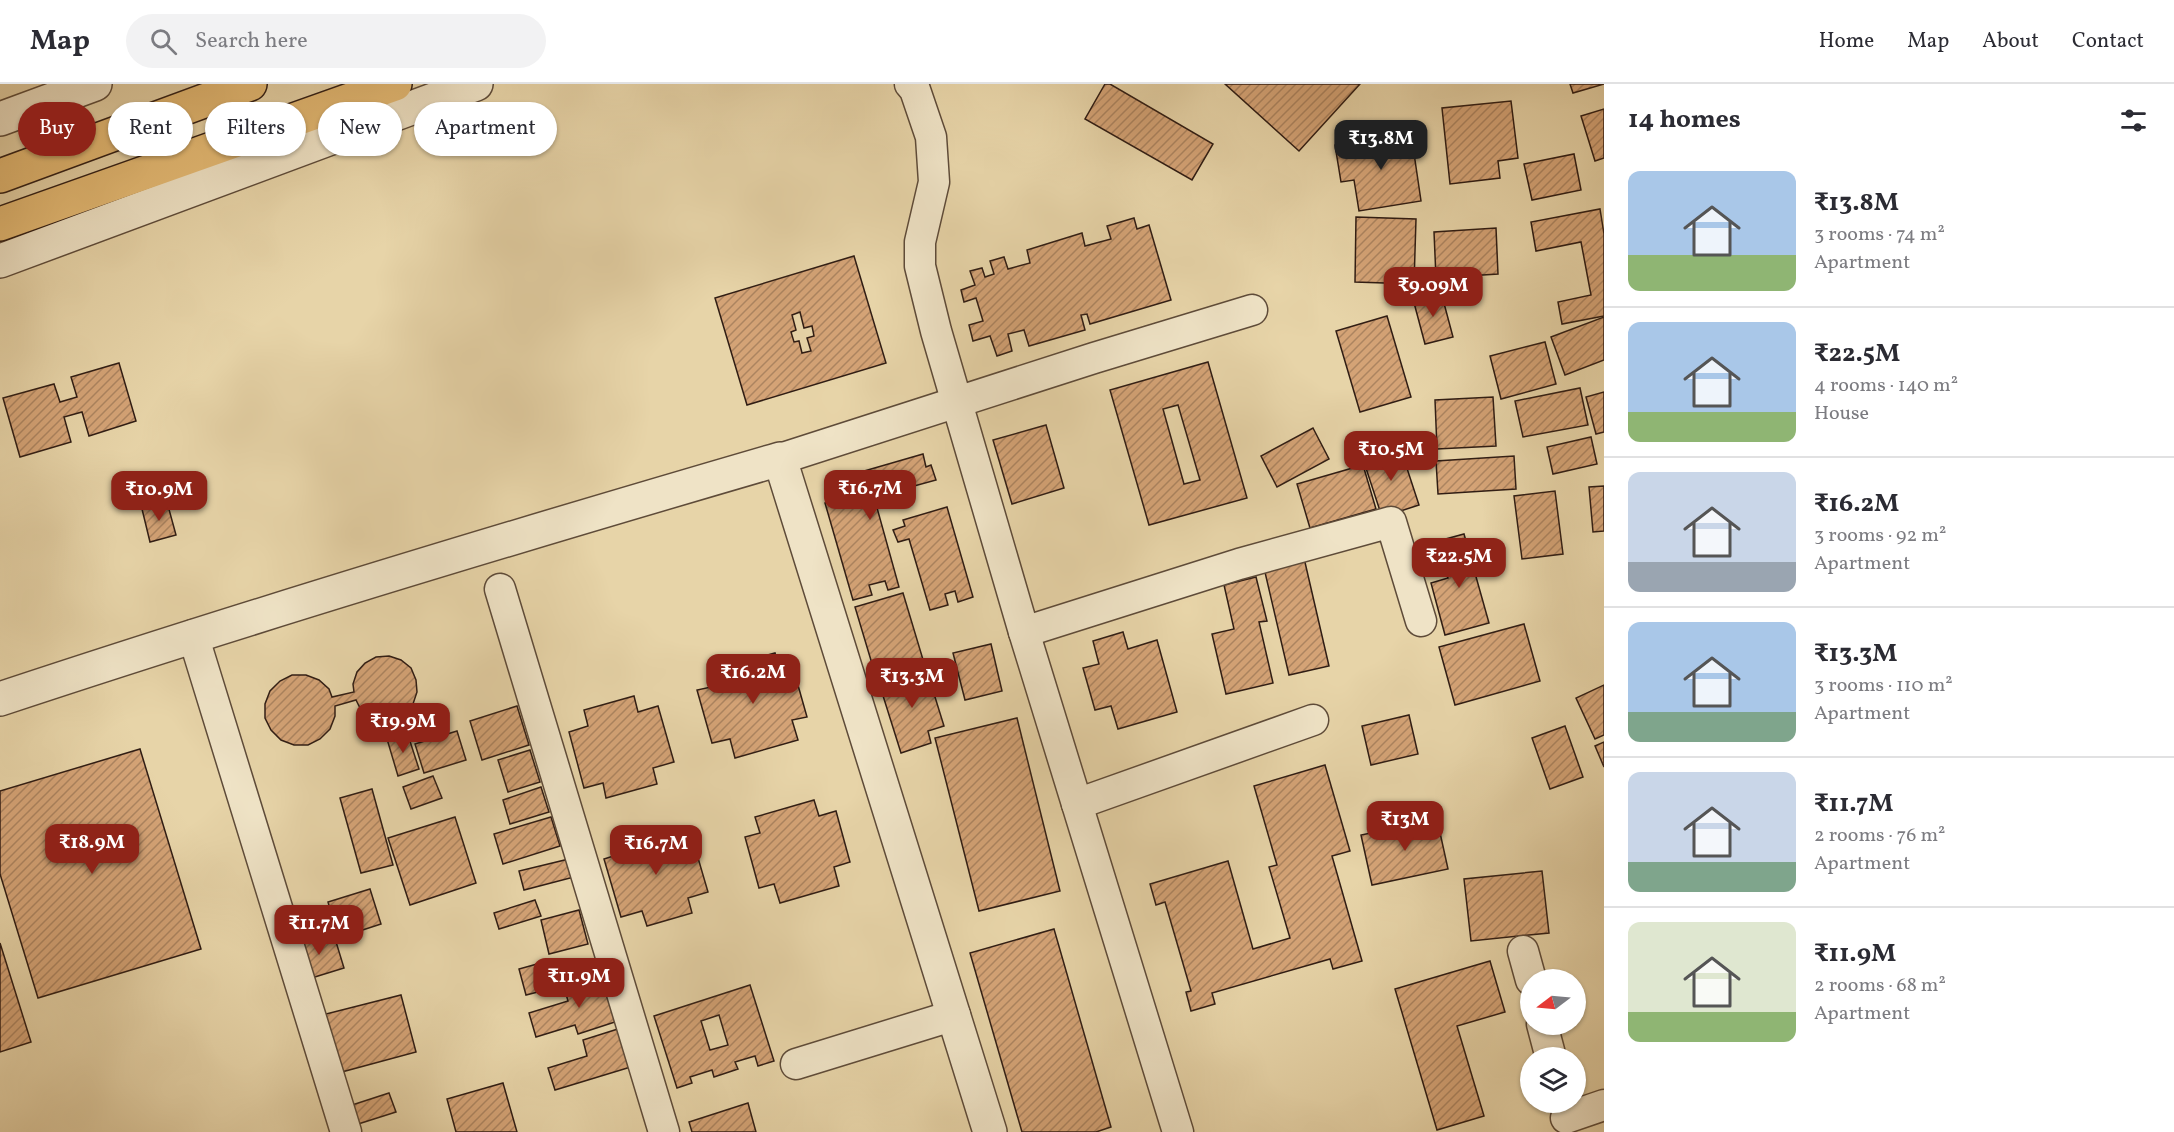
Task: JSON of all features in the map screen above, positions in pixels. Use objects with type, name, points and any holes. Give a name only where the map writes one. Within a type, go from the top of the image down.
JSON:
[{"type":"highway","points":[[0,176],[250,84]]},
{"type":"highway","points":[[0,224],[395,84]]},
{"type":"street","points":[[0,119],[95,84]]},
{"type":"street","points":[[0,261],[476,84]]},
{"type":"street","points":[[910,84],[915,90],[931,137],[934,182],[920,242],[920,266],[957,403],[1024,632],[1178,1132]]},
{"type":"street","points":[[0,699],[193,635],[486,544],[780,459],[1251,310]]},
{"type":"street","points":[[780,459],[990,1132]]},
{"type":"street","points":[[1024,632],[1239,564],[1391,522],[1421,621]]},
{"type":"street","points":[[500,589],[664,1132]]},
{"type":"street","points":[[193,635],[346,1132]]},
{"type":"street","points":[[1077,804],[1313,720]]},
{"type":"street","points":[[1523,951],[1528,969]]},
{"type":"street","points":[[796,1064],[955,1015]]},
{"type":"street","points":[[1561,1118],[1604,1105]]},
{"type":"building","points":[[1105,84],[1110,84],[1213,144],[1192,180],[1085,119]]},
{"type":"building","points":[[1225,84],[1360,84],[1299,151]]},
{"type":"building","points":[[1570,84],[1604,84],[1573,93]]},
{"type":"building","points":[[1511,101],[1518,158],[1498,161],[1500,178],[1450,184],[1442,108]]},
{"type":"building","points":[[1604,109],[1604,158],[1595,161],[1581,116]]},
{"type":"building","points":[[1411,133],[1421,201],[1359,211],[1354,180],[1341,182],[1335,145]]},
{"type":"building","points":[[1574,154],[1581,190],[1532,200],[1524,164]]},
{"type":"building","points":[[1600,209],[1604,234],[1604,316],[1562,324],[1558,302],[1591,295],[1581,242],[1536,251],[1531,222]]},
{"type":"building","points":[[1356,217],[1416,219],[1414,284],[1355,282]]},
{"type":"building","points":[[1134,218],[1137,229],[1149,225],[1171,300],[1090,324],[1087,314],[1081,315],[1085,330],[1029,346],[1024,330],[1008,334],[1012,351],[997,356],[990,336],[973,341],[969,325],[983,321],[976,298],[964,302],[961,290],[975,285],[970,271],[982,268],[985,277],[994,274],[990,261],[1004,257],[1008,269],[1030,263],[1027,250],[1082,233],[1085,246],[1111,239],[1107,226]]},
{"type":"building","points":[[1496,228],[1498,274],[1436,278],[1434,232]]},
{"type":"building","points":[[854,256],[886,363],[747,405],[715,298]],"holes":[[[800,312],[804,328],[812,326],[814,336],[807,338],[811,351],[802,353],[799,341],[794,342],[791,332],[796,330],[792,315]]]},
{"type":"building","points":[[1441,292],[1453,337],[1425,344],[1413,299]]},
{"type":"building","points":[[1387,316],[1411,397],[1360,412],[1336,331]]},
{"type":"building","points":[[1604,317],[1604,360],[1565,375],[1551,337]]},
{"type":"building","points":[[1545,342],[1556,384],[1501,399],[1490,356]]},
{"type":"building","points":[[1208,362],[1247,498],[1149,525],[1110,390]],"holes":[[[1178,405],[1200,480],[1184,484],[1163,409]]]},
{"type":"building","points":[[119,363],[136,421],[89,436],[82,412],[64,417],[71,442],[20,457],[3,398],[54,384],[60,402],[77,397],[71,377]]},
{"type":"building","points":[[1580,388],[1588,425],[1523,437],[1515,401]]},
{"type":"building","points":[[1604,392],[1604,432],[1596,434],[1586,397]]},
{"type":"building","points":[[1493,397],[1496,446],[1437,449],[1435,400]]},
{"type":"building","points":[[1046,425],[1064,488],[1012,504],[993,440]]},
{"type":"building","points":[[1313,428],[1329,459],[1277,487],[1261,456]]},
{"type":"building","points":[[1591,437],[1597,464],[1553,474],[1547,447]]},
{"type":"building","points":[[1400,447],[1419,505],[1382,517],[1363,459]]},
{"type":"building","points":[[923,454],[926,467],[931,465],[936,480],[874,497],[899,587],[888,590],[885,581],[869,585],[872,595],[853,600],[825,503],[838,499],[833,480]]},
{"type":"building","points":[[1514,456],[1516,489],[1438,494],[1436,461]]},
{"type":"building","points":[[1363,465],[1376,509],[1310,528],[1297,484]]},
{"type":"building","points":[[1604,486],[1604,531],[1593,532],[1589,487]]},
{"type":"building","points":[[1555,491],[1563,554],[1522,559],[1514,496]]},
{"type":"building","points":[[167,502],[176,535],[150,542],[142,509]]},
{"type":"building","points":[[947,507],[973,597],[958,602],[955,591],[945,594],[948,605],[930,610],[909,539],[898,542],[893,530],[905,526],[903,520]]},
{"type":"building","points":[[1464,534],[1489,623],[1445,635],[1431,583],[1448,578],[1438,541]]},
{"type":"building","points":[[1304,558],[1329,666],[1289,675],[1264,568]]},
{"type":"building","points":[[1256,577],[1267,621],[1259,622],[1273,683],[1226,694],[1212,634],[1234,629],[1224,585]]},
{"type":"building","points":[[903,593],[924,663],[876,677],[855,607]]},
{"type":"building","points":[[1524,624],[1540,681],[1455,705],[1439,647]]},
{"type":"building","points":[[1123,632],[1128,649],[1157,640],[1177,712],[1118,729],[1111,706],[1095,710],[1083,668],[1099,664],[1093,641]]},
{"type":"building","points":[[991,644],[1002,691],[965,700],[953,653]]},
{"type":"building","points":[[775,653],[779,667],[792,664],[807,717],[792,720],[798,740],[735,758],[730,739],[712,743],[697,690],[716,686],[712,670]]},
{"type":"building","points":[[389,656],[401,660],[411,668],[416,680],[417,692],[413,704],[405,714],[394,720],[369,717],[356,700],[335,706],[335,716],[330,729],[320,739],[308,745],[294,745],[281,740],[271,730],[265,718],[265,704],[270,691],[280,681],[292,675],[306,675],[319,680],[329,689],[332,697],[354,692],[353,684],[357,672],[365,663],[376,657]]},
{"type":"building","points":[[926,668],[944,726],[928,731],[931,743],[901,753],[879,683]]},
{"type":"building","points":[[1604,685],[1604,735],[1595,739],[1576,698]]},
{"type":"building","points":[[634,696],[638,712],[658,706],[674,762],[653,768],[657,784],[606,798],[603,783],[584,788],[569,732],[588,726],[584,710]]},
{"type":"building","points":[[517,706],[529,745],[482,760],[470,721]]},
{"type":"building","points":[[1409,715],[1418,754],[1371,765],[1362,726]]},
{"type":"building","points":[[1017,718],[1060,891],[979,911],[935,738]]},
{"type":"building","points":[[1565,726],[1583,777],[1550,789],[1532,738]]},
{"type":"building","points":[[457,731],[466,760],[424,773],[415,744]]},
{"type":"building","points":[[407,732],[419,769],[398,776],[387,739]]},
{"type":"building","points":[[1604,742],[1604,767],[1595,746]]},
{"type":"building","points":[[140,749],[201,949],[38,998],[0,874],[0,791]]},
{"type":"building","points":[[530,750],[540,782],[508,792],[498,760]]},
{"type":"building","points":[[1325,765],[1350,851],[1332,856],[1362,961],[1333,969],[1330,959],[1212,993],[1215,1004],[1191,1011],[1186,992],[1191,991],[1165,902],[1156,905],[1150,884],[1228,861],[1253,949],[1290,938],[1269,867],[1277,865],[1254,786]]},
{"type":"building","points":[[433,776],[442,798],[411,809],[403,787]]},
{"type":"building","points":[[541,787],[549,812],[510,824],[503,800]]},
{"type":"building","points":[[372,789],[393,865],[361,873],[340,798]]},
{"type":"building","points":[[814,800],[819,816],[836,811],[850,862],[834,867],[839,886],[780,903],[774,884],[759,888],[745,837],[760,833],[755,817]]},
{"type":"building","points":[[455,817],[476,883],[410,905],[388,838]]},
{"type":"building","points":[[551,817],[560,846],[503,864],[494,834]]},
{"type":"building","points":[[1437,819],[1448,869],[1372,885],[1361,835]]},
{"type":"building","points":[[667,826],[671,839],[691,834],[708,892],[688,898],[692,913],[647,926],[642,911],[621,917],[604,859],[626,852],[622,839]]},
{"type":"building","points":[[569,859],[574,877],[524,890],[519,871]]},
{"type":"building","points":[[1542,871],[1549,933],[1471,941],[1464,879]]},
{"type":"building","points":[[370,889],[381,924],[338,938],[328,902]]},
{"type":"building","points":[[535,900],[541,916],[499,929],[494,913]]},
{"type":"building","points":[[579,910],[588,944],[549,954],[541,920]]},
{"type":"building","points":[[1054,929],[1111,1127],[1096,1132],[1022,1132],[970,953]]},
{"type":"building","points":[[333,932],[344,968],[305,980],[294,944]]},
{"type":"building","points":[[0,943],[31,1042],[0,1052]]},
{"type":"building","points":[[555,959],[561,986],[526,995],[519,969]]},
{"type":"building","points":[[1490,961],[1505,1012],[1457,1026],[1484,1116],[1437,1130],[1395,989]]},
{"type":"building","points":[[606,974],[621,1020],[578,1034],[575,1025],[536,1037],[529,1013],[568,1001],[564,987]]},
{"type":"building","points":[[750,985],[774,1061],[758,1066],[755,1056],[735,1062],[738,1069],[714,1077],[712,1070],[690,1077],[692,1083],[677,1088],[654,1016]],"holes":[[[719,1015],[728,1045],[710,1050],[701,1021]]]},
{"type":"building","points":[[401,995],[416,1052],[338,1073],[322,1015]]},
{"type":"building","points":[[621,1028],[634,1066],[555,1090],[548,1068],[587,1056],[583,1040]]},
{"type":"building","points":[[503,1083],[517,1132],[456,1132],[447,1099]]},
{"type":"building","points":[[389,1093],[396,1112],[355,1125],[349,1106]]},
{"type":"building","points":[[748,1103],[756,1132],[692,1132],[689,1122]]}]
